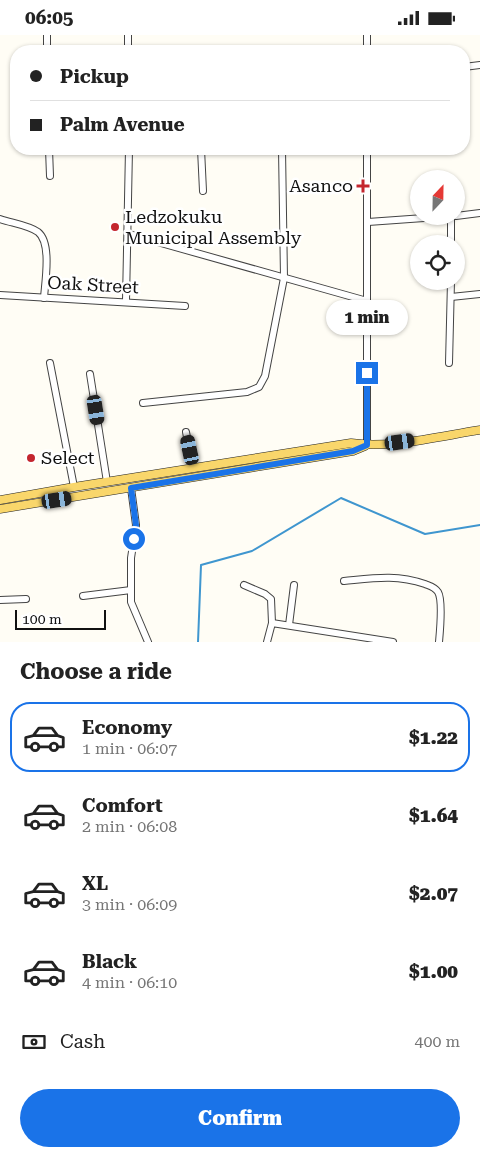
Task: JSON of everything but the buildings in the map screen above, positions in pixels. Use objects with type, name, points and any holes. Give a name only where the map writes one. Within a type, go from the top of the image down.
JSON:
[{"type":"main road","points":[[0,500],[351,443],[367,445],[433,438],[480,430]]},
{"type":"main road","points":[[0,509],[353,451],[367,445]]},
{"type":"street","points":[[49,155],[50,176]]},
{"type":"street","points":[[126,301],[129,234],[129,155]]},
{"type":"street","points":[[201,155],[203,191]]},
{"type":"street","points":[[143,403],[247,391],[260,387],[265,376],[284,278],[282,155]]},
{"type":"street","points":[[367,155],[367,445]]},
{"type":"street","points":[[465,215],[480,213]]},
{"type":"street","points":[[368,221],[410,218]]},
{"type":"street","points":[[0,219],[38,232],[43,239],[46,249],[44,298]]},
{"type":"street","points":[[129,234],[367,301]]},
{"type":"street","points":[[450,363],[451,290]]},
{"type":"street","points":[[451,297],[480,294]]},
{"type":"street","name":"Oak Street","points":[[0,295],[185,305]]},
{"type":"street","points":[[50,363],[74,487]]},
{"type":"street","points":[[90,374],[107,482]]},
{"type":"street","points":[[186,431],[193,468]]},
{"type":"street","points":[[131,488],[136,525],[131,558],[132,608],[148,642]]},
{"type":"street","points":[[344,581],[404,577],[433,587],[439,592],[439,642]]},
{"type":"street","points":[[244,585],[265,594],[271,599],[272,623],[266,642]]},
{"type":"street","points":[[289,625],[294,585]]},
{"type":"street","points":[[83,596],[131,590]]},
{"type":"street","points":[[0,600],[26,599]]},
{"type":"street","points":[[272,623],[393,642]]},
{"type":"waterway","points":[[198,642],[201,565],[252,551],[341,498],[425,534],[480,525]]},
{"type":"place","name":"Asanco","points":[[363,186]]},
{"type":"place","name":"Ledzokuku Municipal Assembly","points":[[115,227]]},
{"type":"place","name":"Select","points":[[31,458]]},
{"type":"route","points":[[134,539],[136,525],[131,488],[353,451],[367,445],[367,373]]}]
